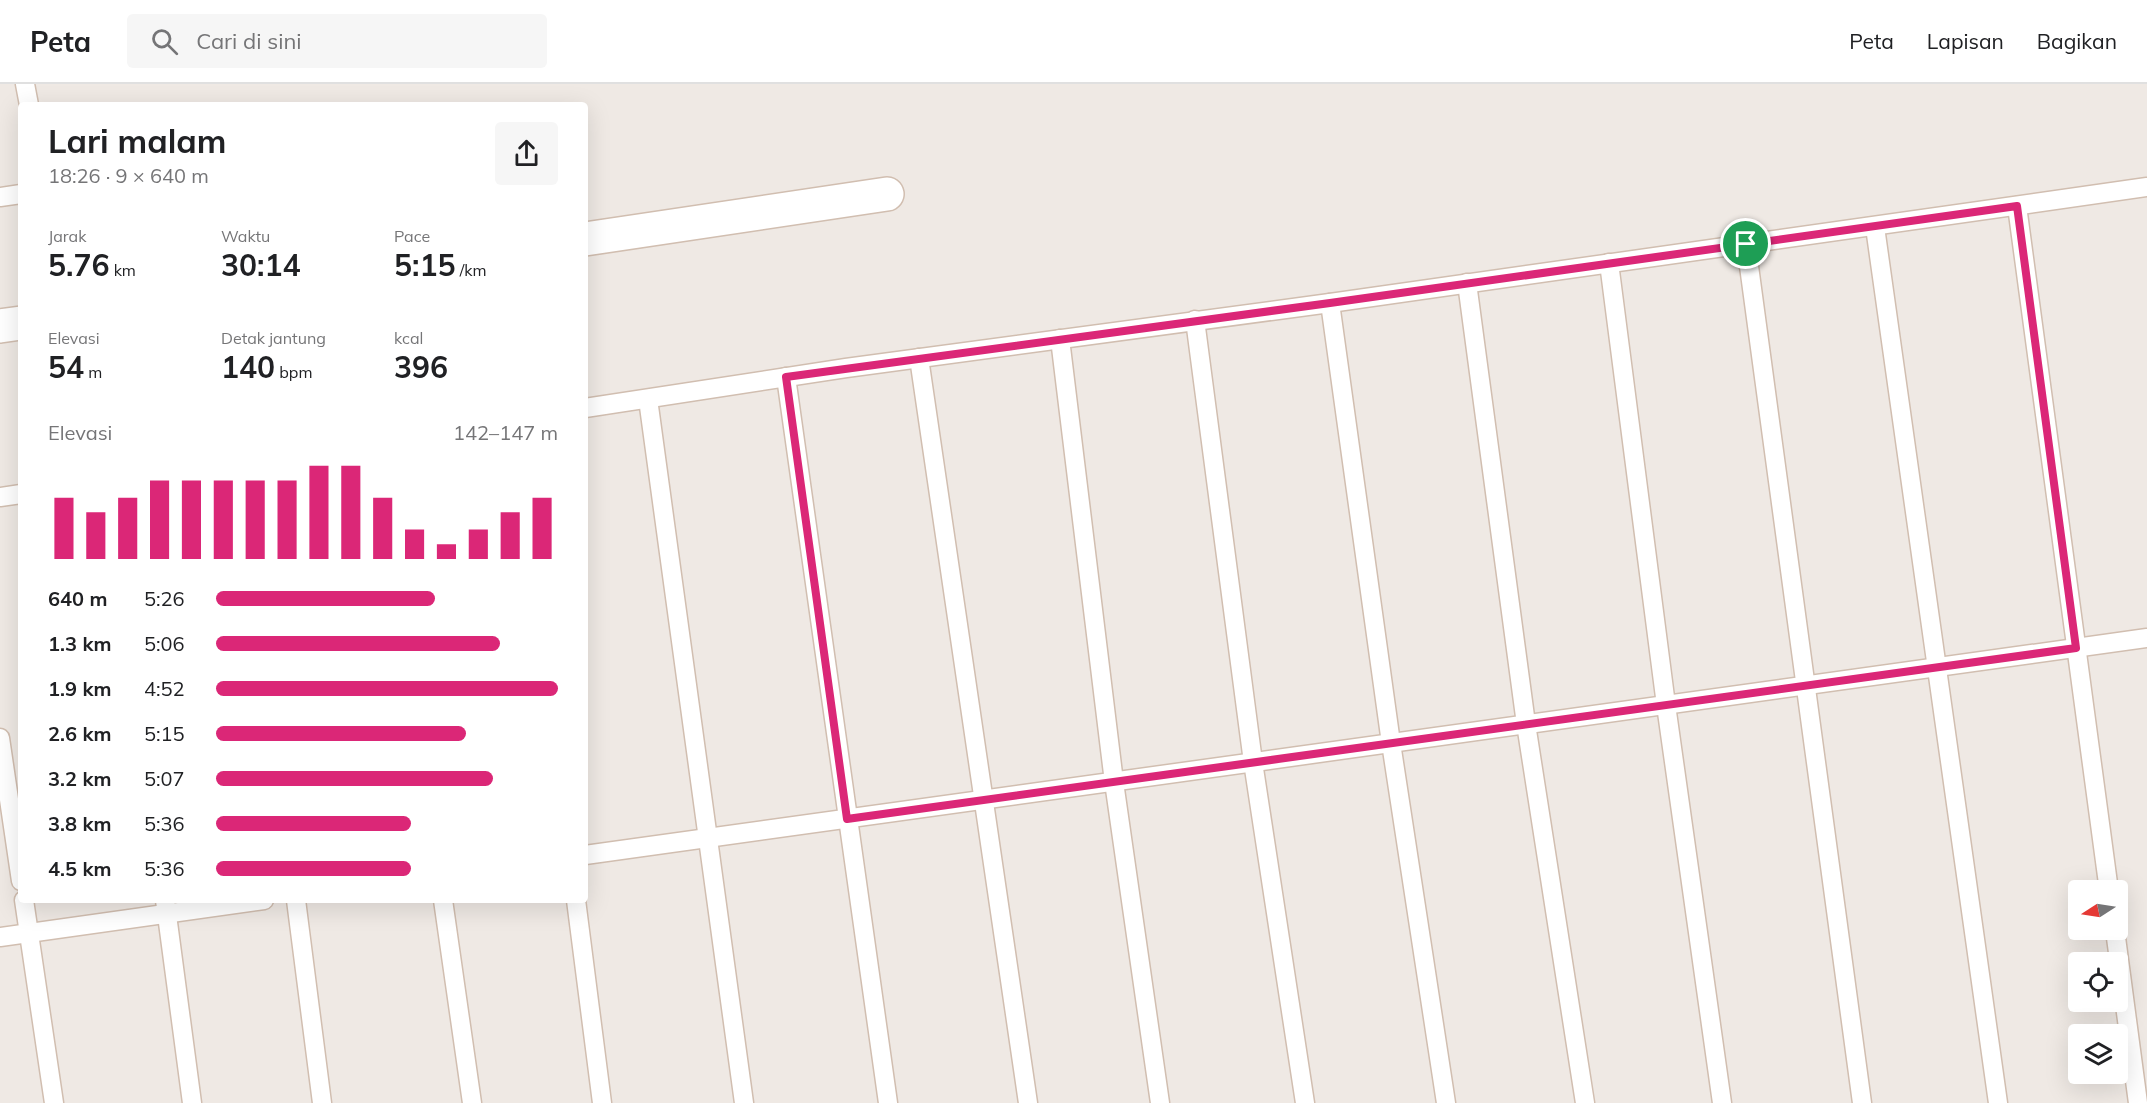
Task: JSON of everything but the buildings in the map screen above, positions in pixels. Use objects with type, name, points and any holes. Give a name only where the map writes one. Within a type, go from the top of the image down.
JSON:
[{"type":"street","points":[[588,239],[887,194]]},
{"type":"street","points":[[0,326],[18,323]]},
{"type":"lane","points":[[25,84],[28,102]]},
{"type":"lane","points":[[588,408],[919,358],[1330,303],[2147,187]]},
{"type":"lane","points":[[0,197],[18,194]]},
{"type":"lane","points":[[2017,206],[2108,880]]},
{"type":"lane","points":[[1875,227],[1998,1103]]},
{"type":"lane","points":[[1746,244],[1862,1103]]},
{"type":"lane","points":[[1609,263],[1666,705],[1722,1103]]},
{"type":"lane","points":[[1467,283],[1526,724],[1585,1103]]},
{"type":"lane","points":[[1330,303],[1391,743],[1446,1103]]},
{"type":"lane","points":[[1195,320],[1254,762],[1305,1103]]},
{"type":"lane","points":[[1060,339],[1114,782],[1160,1103]]},
{"type":"lane","points":[[919,358],[1028,1103]]},
{"type":"lane","points":[[786,377],[888,1103]]},
{"type":"lane","points":[[648,399],[744,1103]]},
{"type":"lane","points":[[0,496],[18,494]]},
{"type":"lane","points":[[588,855],[2147,638]]},
{"type":"lane","points":[[0,738],[18,861]]},
{"type":"lane","points":[[24,903],[54,1103]]},
{"type":"lane","points":[[0,937],[166,907],[222,903]]},
{"type":"lane","points":[[296,903],[322,1103]]},
{"type":"lane","points":[[443,903],[472,1103]]},
{"type":"lane","points":[[576,903],[602,1103]]},
{"type":"lane","points":[[166,907],[192,1103]]},
{"type":"lane","points":[[2116,940],[2138,1103]]},
{"type":"shaded area","points":[[0,84],[2147,84],[2147,1103],[0,1103]]},
{"type":"route","points":[[2017,206],[2076,648],[847,819],[786,377],[1746,244],[2017,206]]}]
